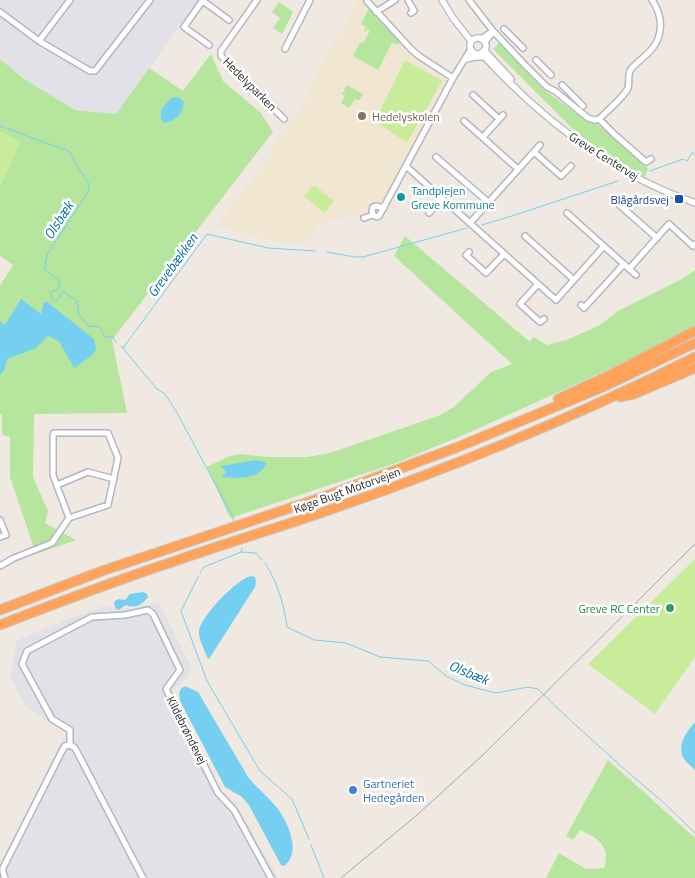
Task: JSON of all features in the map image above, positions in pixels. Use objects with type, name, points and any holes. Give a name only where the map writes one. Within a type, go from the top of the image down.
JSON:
[{"type":"highway","points":[[530,417],[552,402],[612,374],[695,331]]},
{"type":"highway","name":"Køge Bugt Motorvejen","points":[[0,610],[102,571],[386,475],[603,387],[695,343]]},
{"type":"highway","name":"Køge Bugt Motorvejen","points":[[0,625],[124,578],[331,510],[390,488],[517,438],[608,399],[695,357]]},
{"type":"highway","points":[[608,399],[634,394],[695,368]]},
{"type":"street","points":[[39,41],[70,0]]},
{"type":"street","points":[[0,12],[39,41],[90,70],[96,71],[150,0]]},
{"type":"street","points":[[210,45],[184,26],[203,0],[229,20]]},
{"type":"street","name":"Hedelyparken","points":[[257,0],[220,53],[284,118]]},
{"type":"street","points":[[285,49],[310,0]]},
{"type":"street","points":[[376,12],[395,0]]},
{"type":"street","points":[[408,0],[414,11],[411,13]]},
{"type":"street","points":[[442,0],[447,8],[485,46],[482,51],[477,53],[472,51]]},
{"type":"street","points":[[469,0],[493,31],[536,77],[588,118],[595,120],[599,119],[627,91],[630,70],[650,51],[659,37],[661,22],[652,0]]},
{"type":"street","points":[[367,1],[411,49],[453,78]]},
{"type":"street","points":[[504,29],[522,48]]},
{"type":"street","points":[[472,51],[470,44],[493,31]]},
{"type":"street","points":[[508,47],[515,40]]},
{"type":"street","points":[[364,218],[373,215],[372,211],[376,206],[384,208],[453,78],[472,51]]},
{"type":"street","name":"Greve Centervej","points":[[482,51],[491,64],[511,85],[575,139],[645,182],[695,203]]},
{"type":"street","name":"Greve Centervej","points":[[482,51],[514,82],[523,95]]},
{"type":"street","points":[[466,59],[477,56],[491,64]]},
{"type":"street","points":[[536,60],[551,75]]},
{"type":"street","points":[[536,77],[544,68]]},
{"type":"street","points":[[562,85],[583,106]]},
{"type":"street","points":[[473,95],[501,117],[483,137]]},
{"type":"street","points":[[570,103],[575,98]]},
{"type":"street","points":[[599,119],[646,162],[651,159]]},
{"type":"street","points":[[464,121],[518,169]]},
{"type":"street","points":[[470,223],[540,145]]},
{"type":"street","points":[[534,152],[561,176],[571,166]]},
{"type":"street","points":[[436,157],[488,202]]},
{"type":"street","points":[[406,166],[556,300],[604,246]]},
{"type":"street","points":[[429,213],[442,198]]},
{"type":"street","points":[[619,199],[616,202],[657,238]]},
{"type":"street","points":[[567,213],[636,275]]},
{"type":"street","points":[[629,269],[669,224],[693,246],[695,244]]},
{"type":"street","points":[[525,236],[574,280]]},
{"type":"street","points":[[469,252],[466,255],[486,273],[504,254]]},
{"type":"street","points":[[581,305],[584,308],[624,264]]},
{"type":"street","points":[[538,284],[520,304],[540,322],[544,319]]},
{"type":"street","points":[[0,566],[14,558],[52,543],[69,518],[108,505],[118,458],[108,433],[54,433],[52,435],[54,475],[69,518]]},
{"type":"street","points":[[57,485],[88,472],[114,480]]},
{"type":"street","points":[[0,520],[6,535],[0,537]]},
{"type":"street","name":"Kildebrøndevej","points":[[142,878],[75,748],[70,745],[70,730],[52,720],[22,664],[27,650],[92,617],[125,615],[148,610],[153,614],[180,670],[166,689],[218,793],[234,810],[271,878]]},
{"type":"street","points":[[5,878],[3,868],[63,749],[70,745]]},
{"type":"shaded area","points":[[0,0],[199,0],[116,114],[75,110],[24,79],[0,59]]},
{"type":"shaded area","name":"Hedelyskolen","points":[[359,0],[365,0],[406,49],[419,60],[449,79],[376,218],[352,215],[321,223],[306,242],[275,242],[216,226],[274,151],[271,146],[304,105],[314,77]]},
{"type":"shaded area","points":[[158,602],[191,666],[186,679],[173,689],[171,693],[221,791],[235,802],[277,878],[0,878],[0,864],[66,733],[27,708],[10,677],[17,640],[102,606],[132,609]]},
{"type":"green space","points":[[279,2],[293,12],[282,34],[273,28],[280,18],[272,12]]},
{"type":"green space","points":[[369,8],[400,42],[398,45],[392,43],[378,70],[353,56],[360,43],[363,43],[370,31],[367,29],[366,32],[364,31],[366,27],[361,24]]},
{"type":"green space","points":[[499,43],[544,90],[588,122],[596,123],[648,168],[645,177],[604,154],[574,130],[493,49]]},
{"type":"green space","points":[[211,54],[223,81],[260,112],[273,132],[112,340],[127,413],[34,414],[33,477],[48,511],[45,523],[76,540],[36,554],[10,477],[10,437],[2,435],[2,414],[0,414],[0,286],[13,265],[0,256],[0,186],[20,142],[0,131],[0,59],[24,79],[75,110],[116,114],[149,68],[183,91]]},
{"type":"green space","points":[[405,60],[442,81],[407,143],[375,121]]},
{"type":"green space","points":[[347,85],[363,94],[359,100],[355,99],[349,108],[341,103],[345,96],[342,94]]},
{"type":"green space","points":[[0,131],[20,142],[0,186]]},
{"type":"green space","points":[[314,185],[334,201],[324,213],[304,196]]},
{"type":"green space","points":[[405,236],[530,342],[533,337],[547,345],[569,339],[600,325],[618,311],[682,279],[695,270],[695,326],[649,351],[468,433],[396,463],[230,518],[207,467],[227,457],[240,454],[267,457],[307,457],[330,453],[438,416],[454,407],[491,372],[512,364],[394,256]]},
{"type":"green space","name":"Greve RC Center","points":[[695,559],[695,657],[655,714],[588,664]]},
{"type":"green space","points":[[608,760],[695,838],[695,878],[546,878],[559,853],[586,869],[604,868],[606,854],[604,848],[597,840],[580,830],[573,840],[566,836]]},
{"type":"water","points":[[179,97],[184,102],[182,110],[176,118],[165,123],[161,120],[161,110],[171,98]]},
{"type":"water","points":[[21,299],[41,314],[44,302],[47,302],[94,339],[96,350],[74,368],[59,341],[48,336],[36,348],[7,359],[4,371],[0,375],[0,321],[5,325]]},
{"type":"water","points":[[256,460],[265,462],[266,465],[258,473],[240,478],[222,477],[226,472],[221,466]]},
{"type":"water","points":[[251,576],[255,577],[255,587],[209,659],[199,636],[202,623],[221,598],[237,584]]},
{"type":"water","points":[[143,592],[148,597],[141,604],[132,607],[126,605],[118,610],[115,607],[114,602],[118,599],[125,600],[130,594]]},
{"type":"water","points":[[185,686],[198,692],[248,777],[272,802],[283,817],[291,835],[293,849],[291,858],[284,866],[281,865],[249,805],[242,797],[225,787],[180,701],[181,689]]},
{"type":"water","points":[[695,722],[695,770],[684,759],[681,746],[684,737]]},
{"type":"waterway","name":"Olsbæk","points":[[0,126],[69,151],[89,184],[88,192],[48,253],[45,270],[58,280],[60,286],[57,290],[52,291],[52,299],[57,301],[63,291],[77,301],[79,315],[89,326],[100,327],[105,337],[113,337],[116,342]]},
{"type":"waterway","name":"Grevebækken","points":[[650,171],[683,159],[687,161],[692,153],[695,153]]},
{"type":"waterway","name":"Grevebækken","points":[[482,225],[618,181]]},
{"type":"waterway","name":"Grevebækken","points":[[327,252],[363,257],[467,228]]},
{"type":"waterway","name":"Grevebækken","points":[[123,348],[207,234],[268,248],[315,251]]},
{"type":"waterway","name":"Olsbæk","points":[[121,346],[157,389],[165,394],[176,411],[234,522]]},
{"type":"waterway","name":"Olsbæk","points":[[242,548],[241,552],[256,553],[262,560]]},
{"type":"waterway","points":[[200,573],[204,567],[241,552]]},
{"type":"waterway","name":"Olsbæk","points":[[265,563],[274,578],[280,594],[287,627],[314,640],[346,643],[380,657],[428,661],[446,676],[465,685],[496,693],[528,687],[538,689],[695,833]]},
{"type":"waterway","points":[[198,577],[181,611],[207,681],[260,771],[292,799],[309,839]]},
{"type":"waterway","points":[[311,845],[324,878]]},
{"type":"railway","points":[[341,878],[417,815],[482,756],[695,544]]},
{"type":"place","name":"Hedelyskolen","points":[[362,116]]},
{"type":"place","name":"Tandplejen Greve Kommune","points":[[401,197]]},
{"type":"place","name":"Blågårdsvej","points":[[679,199]]},
{"type":"place","name":"Greve RC Center","points":[[670,608]]},
{"type":"place","name":"Gartneriet Hedegården","points":[[353,790]]}]
